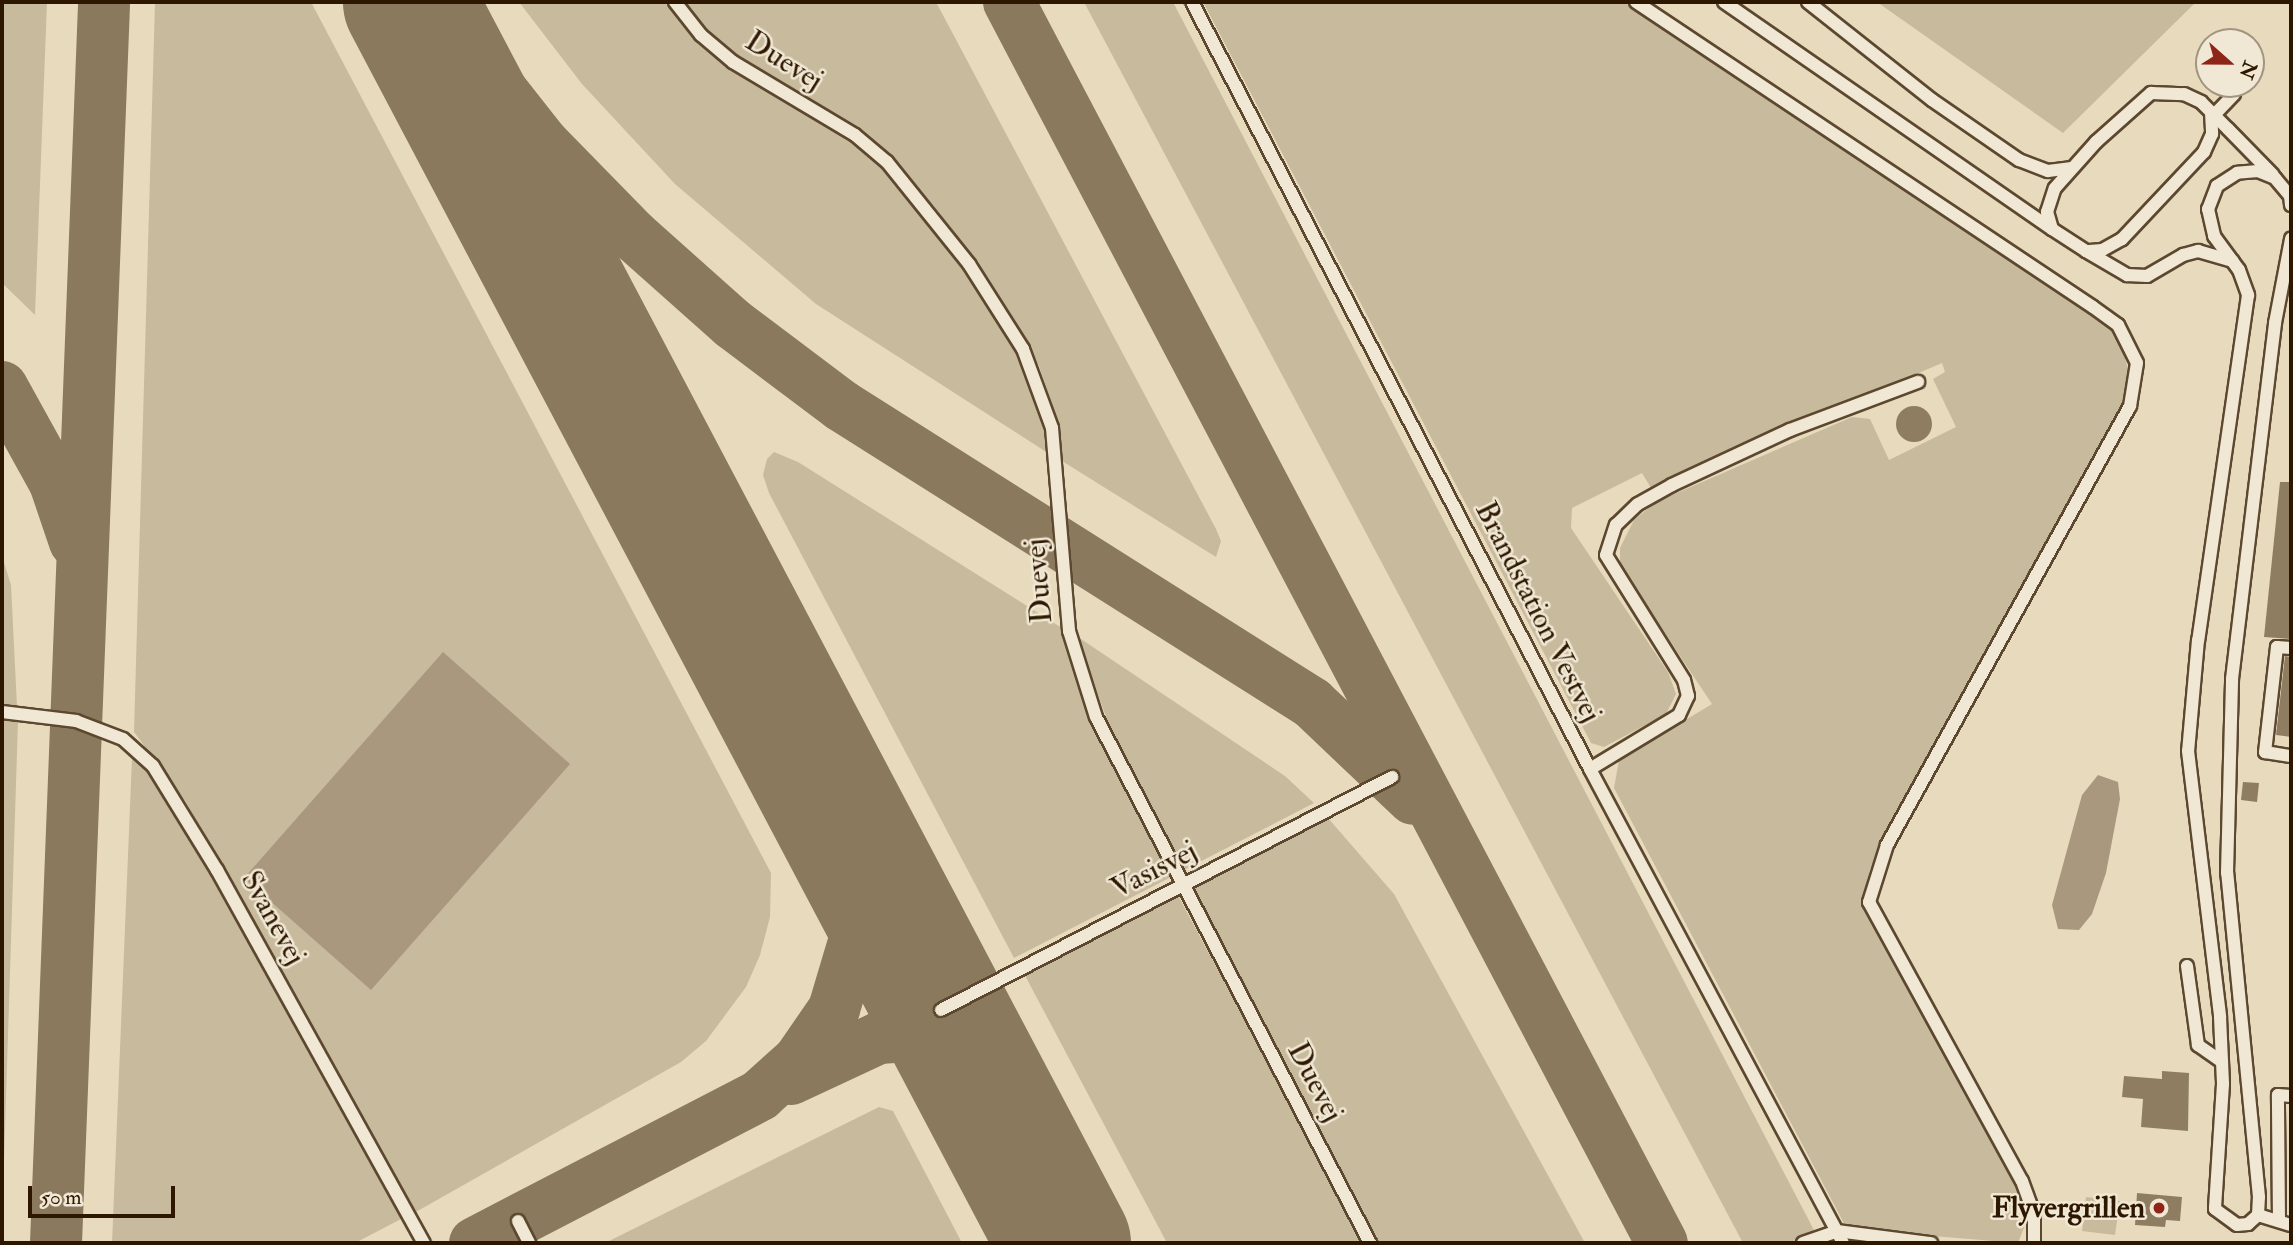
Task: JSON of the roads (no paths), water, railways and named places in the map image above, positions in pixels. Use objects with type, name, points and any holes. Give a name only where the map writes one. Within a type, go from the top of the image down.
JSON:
[{"type":"lane","name":"Duevej","points":[[675,2],[701,35],[733,62],[855,135],[887,162],[969,264],[1023,349],[1052,428],[1069,631],[1079,672],[1124,776],[1370,1243]]},
{"type":"lane","name":"Brandstation Vestvej","points":[[1192,2],[1590,769],[1843,1243]]},
{"type":"lane","points":[[1636,2],[2093,307],[2118,326],[2137,363],[2130,406],[1887,845],[1869,902],[2022,1181],[2034,1214],[2034,1243]]},
{"type":"lane","points":[[1724,2],[2052,229],[2127,275],[2147,276],[2183,254],[2198,251],[2233,261]]},
{"type":"lane","points":[[1808,2],[1932,100],[2019,160],[2048,171],[2072,168]]},
{"type":"lane","points":[[2052,229],[2047,212],[2055,188],[2072,168],[2151,93],[2184,94],[2212,113],[2275,178],[2290,196],[2291,205]]},
{"type":"lane","points":[[2086,251],[2102,250],[2122,239],[2182,178],[2212,134],[2212,113],[2229,98]]},
{"type":"lane","points":[[2258,1215],[2248,1224],[2237,1225],[2215,1209],[2222,1062],[2188,751],[2200,628],[2248,295],[2233,261],[2214,236],[2208,209],[2217,186],[2237,173],[2258,171],[2275,178]]},
{"type":"lane","points":[[2258,1215],[2230,922],[2226,797],[2244,573],[2275,323],[2291,239]]},
{"type":"lane","points":[[1590,769],[1679,715],[1688,696],[1684,680],[1606,555],[1616,525],[1638,504],[1684,479],[1790,430],[1918,382]]},
{"type":"lane","points":[[2291,648],[2277,647],[2265,752],[2291,756]]},
{"type":"lane","name":"Svanevej","points":[[2,712],[76,721],[122,739],[153,766],[217,870],[424,1243]]},
{"type":"lane","name":"Vasisvej","points":[[941,1010],[1392,777]]},
{"type":"lane","points":[[2187,966],[2198,1045],[2222,1062]]},
{"type":"lane","points":[[2258,1215],[2285,1223],[2278,1095],[2291,1096]]},
{"type":"lane","points":[[518,1221],[529,1243]]},
{"type":"lane","points":[[1804,1243],[1837,1231],[1931,1243]]},
{"type":"place","name":"Flyvergrillen","points":[[2159,1208]]}]
